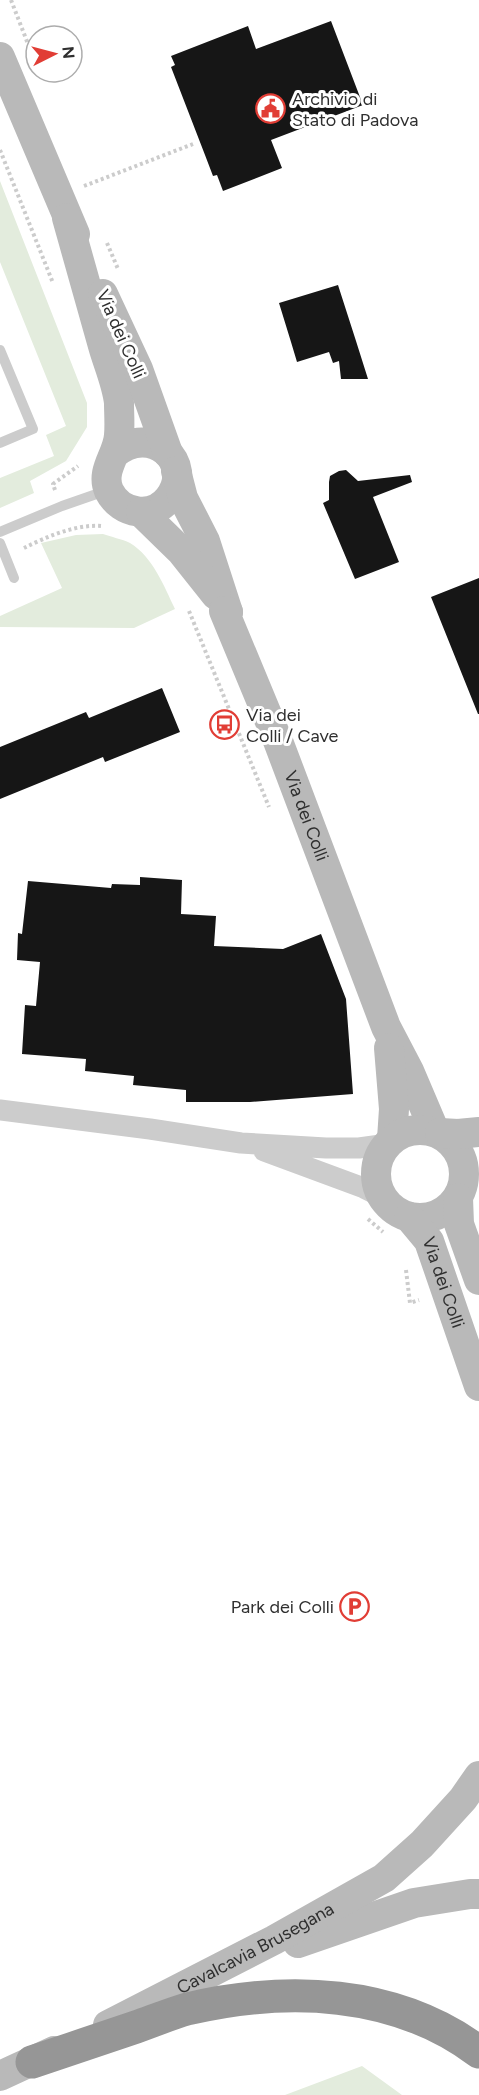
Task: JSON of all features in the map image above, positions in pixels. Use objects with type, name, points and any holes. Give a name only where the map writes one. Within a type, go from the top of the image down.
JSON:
[{"type":"highway","points":[[32,2062],[185,2010],[236,2000],[287,1995],[355,1999],[392,2008],[428,2021],[464,2040],[479,2052]]},
{"type":"main road","name":"Via dei Colli","points":[[0,57],[67,218],[138,369],[183,498],[206,541],[228,612]]},
{"type":"main road","name":"Via dei Colli","points":[[67,218],[118,401],[119,436],[108,465],[106,477],[108,489],[121,506],[141,512],[182,551],[228,612]]},
{"type":"main road","points":[[114,454],[123,446],[141,442],[159,446],[172,462],[174,491],[168,500],[151,511],[141,512]]},
{"type":"main road","name":"Via dei Colli","points":[[228,612],[224,611],[278,741],[386,1027],[438,1132],[456,1146],[465,1166],[467,1185],[459,1224],[479,1280]]},
{"type":"main road","name":"Via dei Colli","points":[[386,1027],[393,1079],[394,1109],[390,1141],[377,1163],[372,1204],[394,1210],[400,1228],[429,1241],[479,1386]]},
{"type":"main road","points":[[390,1141],[408,1130],[416,1129],[458,1134],[479,1132]]},
{"type":"main road","name":"Via dei Colli","points":[[400,1228],[449,1209],[467,1185]]},
{"type":"main road","name":"Cavalcavia Brusegana","points":[[0,2076],[207,1975],[384,1878],[422,1844],[450,1814],[479,1776]]},
{"type":"main road","points":[[207,1975],[414,1903],[470,1893],[479,1894]]},
{"type":"street","points":[[0,1110],[241,1143],[359,1148],[390,1141]]},
{"type":"street","points":[[241,1143],[364,1188],[372,1204]]},
{"type":"lane","points":[[0,350],[33,429],[0,443]]},
{"type":"lane","points":[[0,532],[108,489]]},
{"type":"lane","points":[[0,543],[15,578]]},
{"type":"path","points":[[11,0],[24,33]]},
{"type":"path","points":[[84,187],[193,144]]},
{"type":"path","points":[[0,150],[55,289]]},
{"type":"path","points":[[53,484],[77,468],[82,459]]},
{"type":"path","points":[[24,548],[40,540],[86,527],[106,527]]},
{"type":"path","points":[[186,604],[272,815]]},
{"type":"path","points":[[372,1204],[400,1228]]},
{"type":"path","points":[[405,1260],[410,1303],[414,1301]]},
{"type":"green space","points":[[0,181],[87,403],[87,427],[66,461],[30,481],[34,493],[0,508],[0,478],[54,456],[46,435],[66,426],[0,262]]},
{"type":"green space","points":[[103,534],[130,543],[145,556],[157,573],[175,609],[134,628],[0,627],[0,616],[62,588],[41,543],[76,535]]},
{"type":"green space","points":[[362,2066],[402,2095],[285,2095]]},
{"type":"building","name":"Archivio di Stato di Padova","points":[[331,21],[363,105],[271,140],[282,168],[223,191],[217,175],[213,176],[171,67],[175,65],[171,56],[248,26],[256,49]]},
{"type":"building","points":[[338,285],[368,379],[341,379],[339,361],[333,363],[329,352],[297,362],[279,303]]},
{"type":"building","points":[[346,470],[358,481],[410,475],[412,482],[373,497],[399,562],[355,579],[323,503],[329,500],[330,476]]},
{"type":"building","points":[[479,578],[479,714],[478,714],[431,597]]},
{"type":"building","points":[[162,688],[180,732],[105,762],[103,757],[0,799],[0,747],[86,712],[89,718]]},
{"type":"building","points":[[140,877],[182,880],[181,914],[216,916],[214,946],[283,949],[321,934],[346,999],[353,1094],[250,1102],[186,1102],[186,1090],[133,1085],[134,1076],[85,1071],[86,1059],[22,1054],[25,1005],[36,1006],[40,962],[17,960],[18,933],[22,934],[28,881],[111,888],[112,884],[140,885]]},
{"type":"place","name":"Archivio di Stato di Padova","points":[[271,109]]},
{"type":"place","name":"Via dei Colli / Cave","points":[[225,725]]},
{"type":"place","name":"Park dei Colli","points":[[355,1607]]}]
